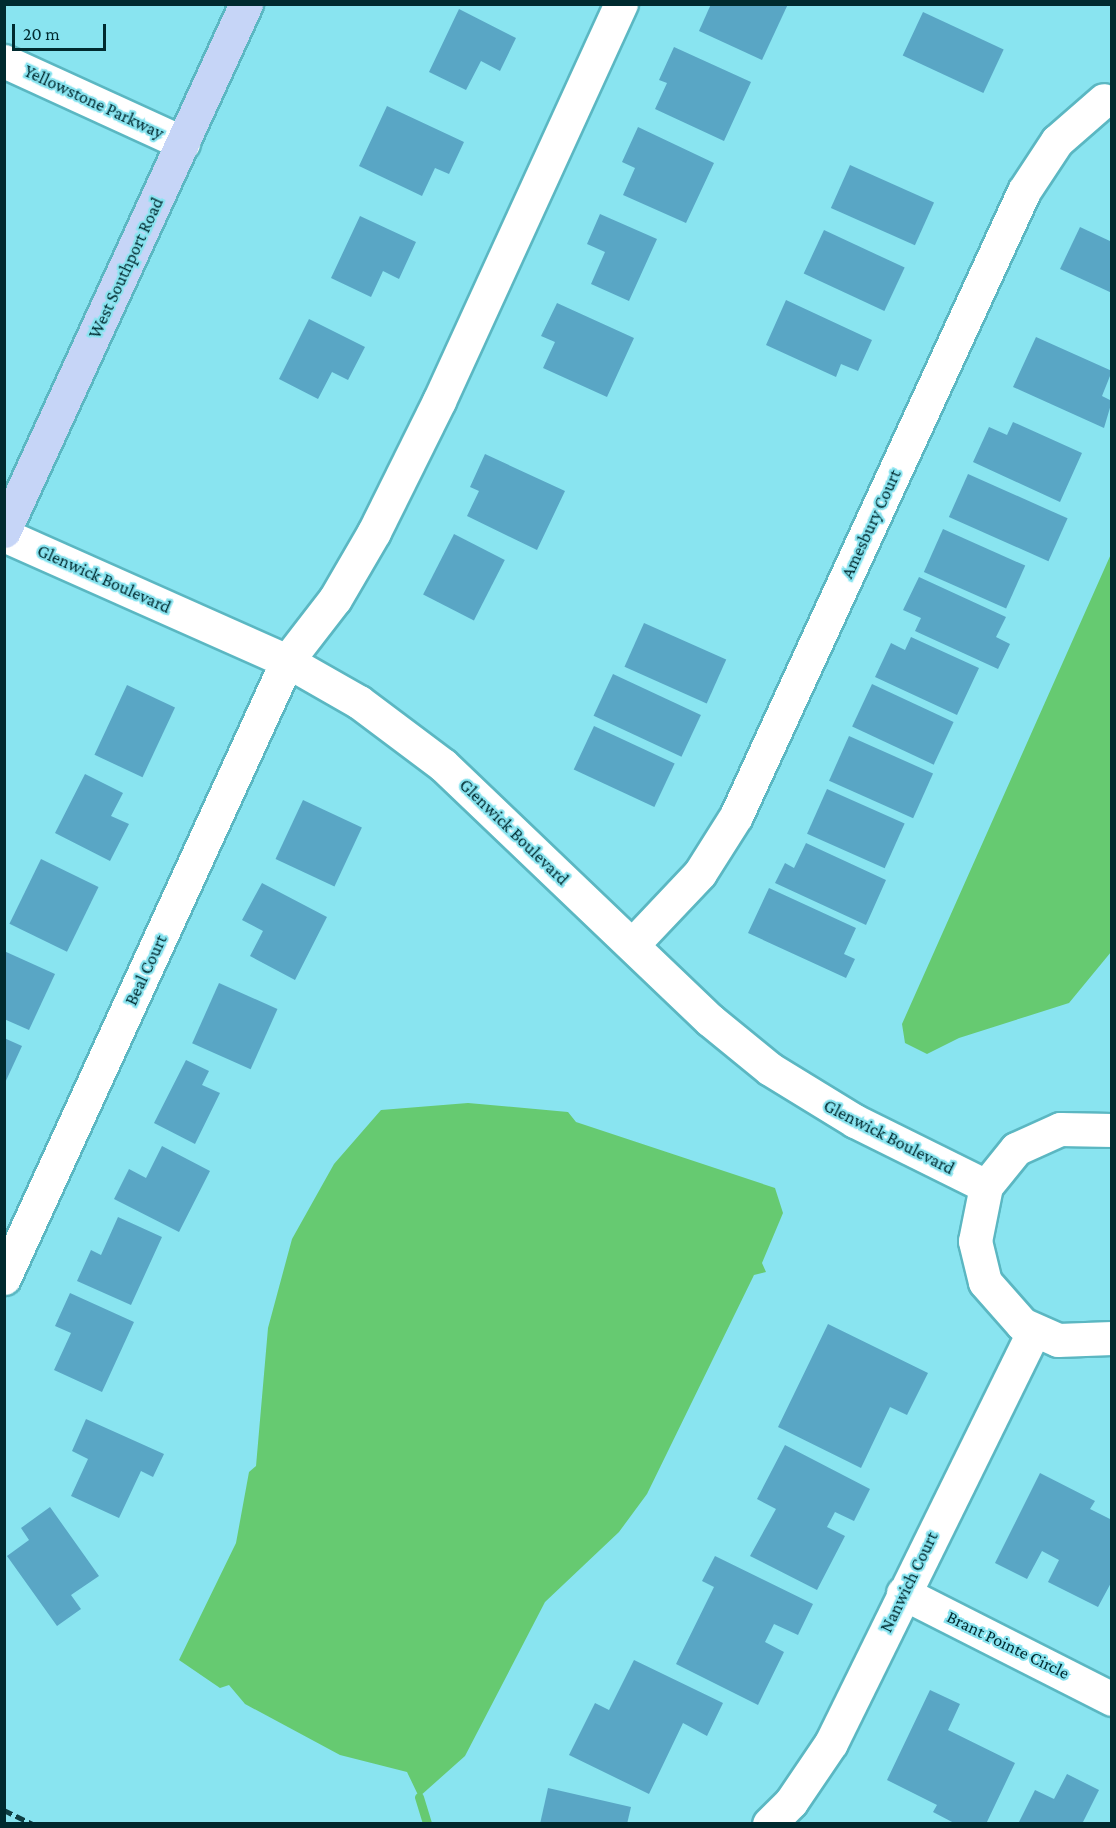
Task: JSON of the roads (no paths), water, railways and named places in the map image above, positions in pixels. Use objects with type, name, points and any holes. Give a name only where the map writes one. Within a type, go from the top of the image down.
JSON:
[{"type":"main road","name":"West Southport Road","points":[[4,533],[246,4]]},
{"type":"street","name":"Beal Court","points":[[4,1278],[287,661],[335,599],[374,532],[621,4]]},
{"type":"street","name":"Yellowstone Parkway","points":[[4,62],[183,143]]},
{"type":"street","name":"Amesbury Court","points":[[632,945],[699,873],[736,816],[1024,191],[1057,141],[1104,100]]},
{"type":"street","name":"Glenwick Boulevard","points":[[4,533],[287,661],[359,702],[426,751],[632,945],[770,1069],[855,1121],[986,1186]]},
{"type":"street","points":[[1112,1130],[1072,1127],[1037,1136],[1007,1157],[986,1186],[975,1227],[980,1269],[1001,1305],[1034,1331],[1071,1341],[1112,1338]]},
{"type":"street","name":"Nanwich Court","points":[[769,1824],[831,1743],[1034,1331]]},
{"type":"street","name":"Brant Pointe Circle","points":[[903,1593],[1112,1699]]},
{"type":"waterway","points":[[419,1797],[427,1824]]},
{"type":"railway","points":[[4,1810],[33,1824]]}]
